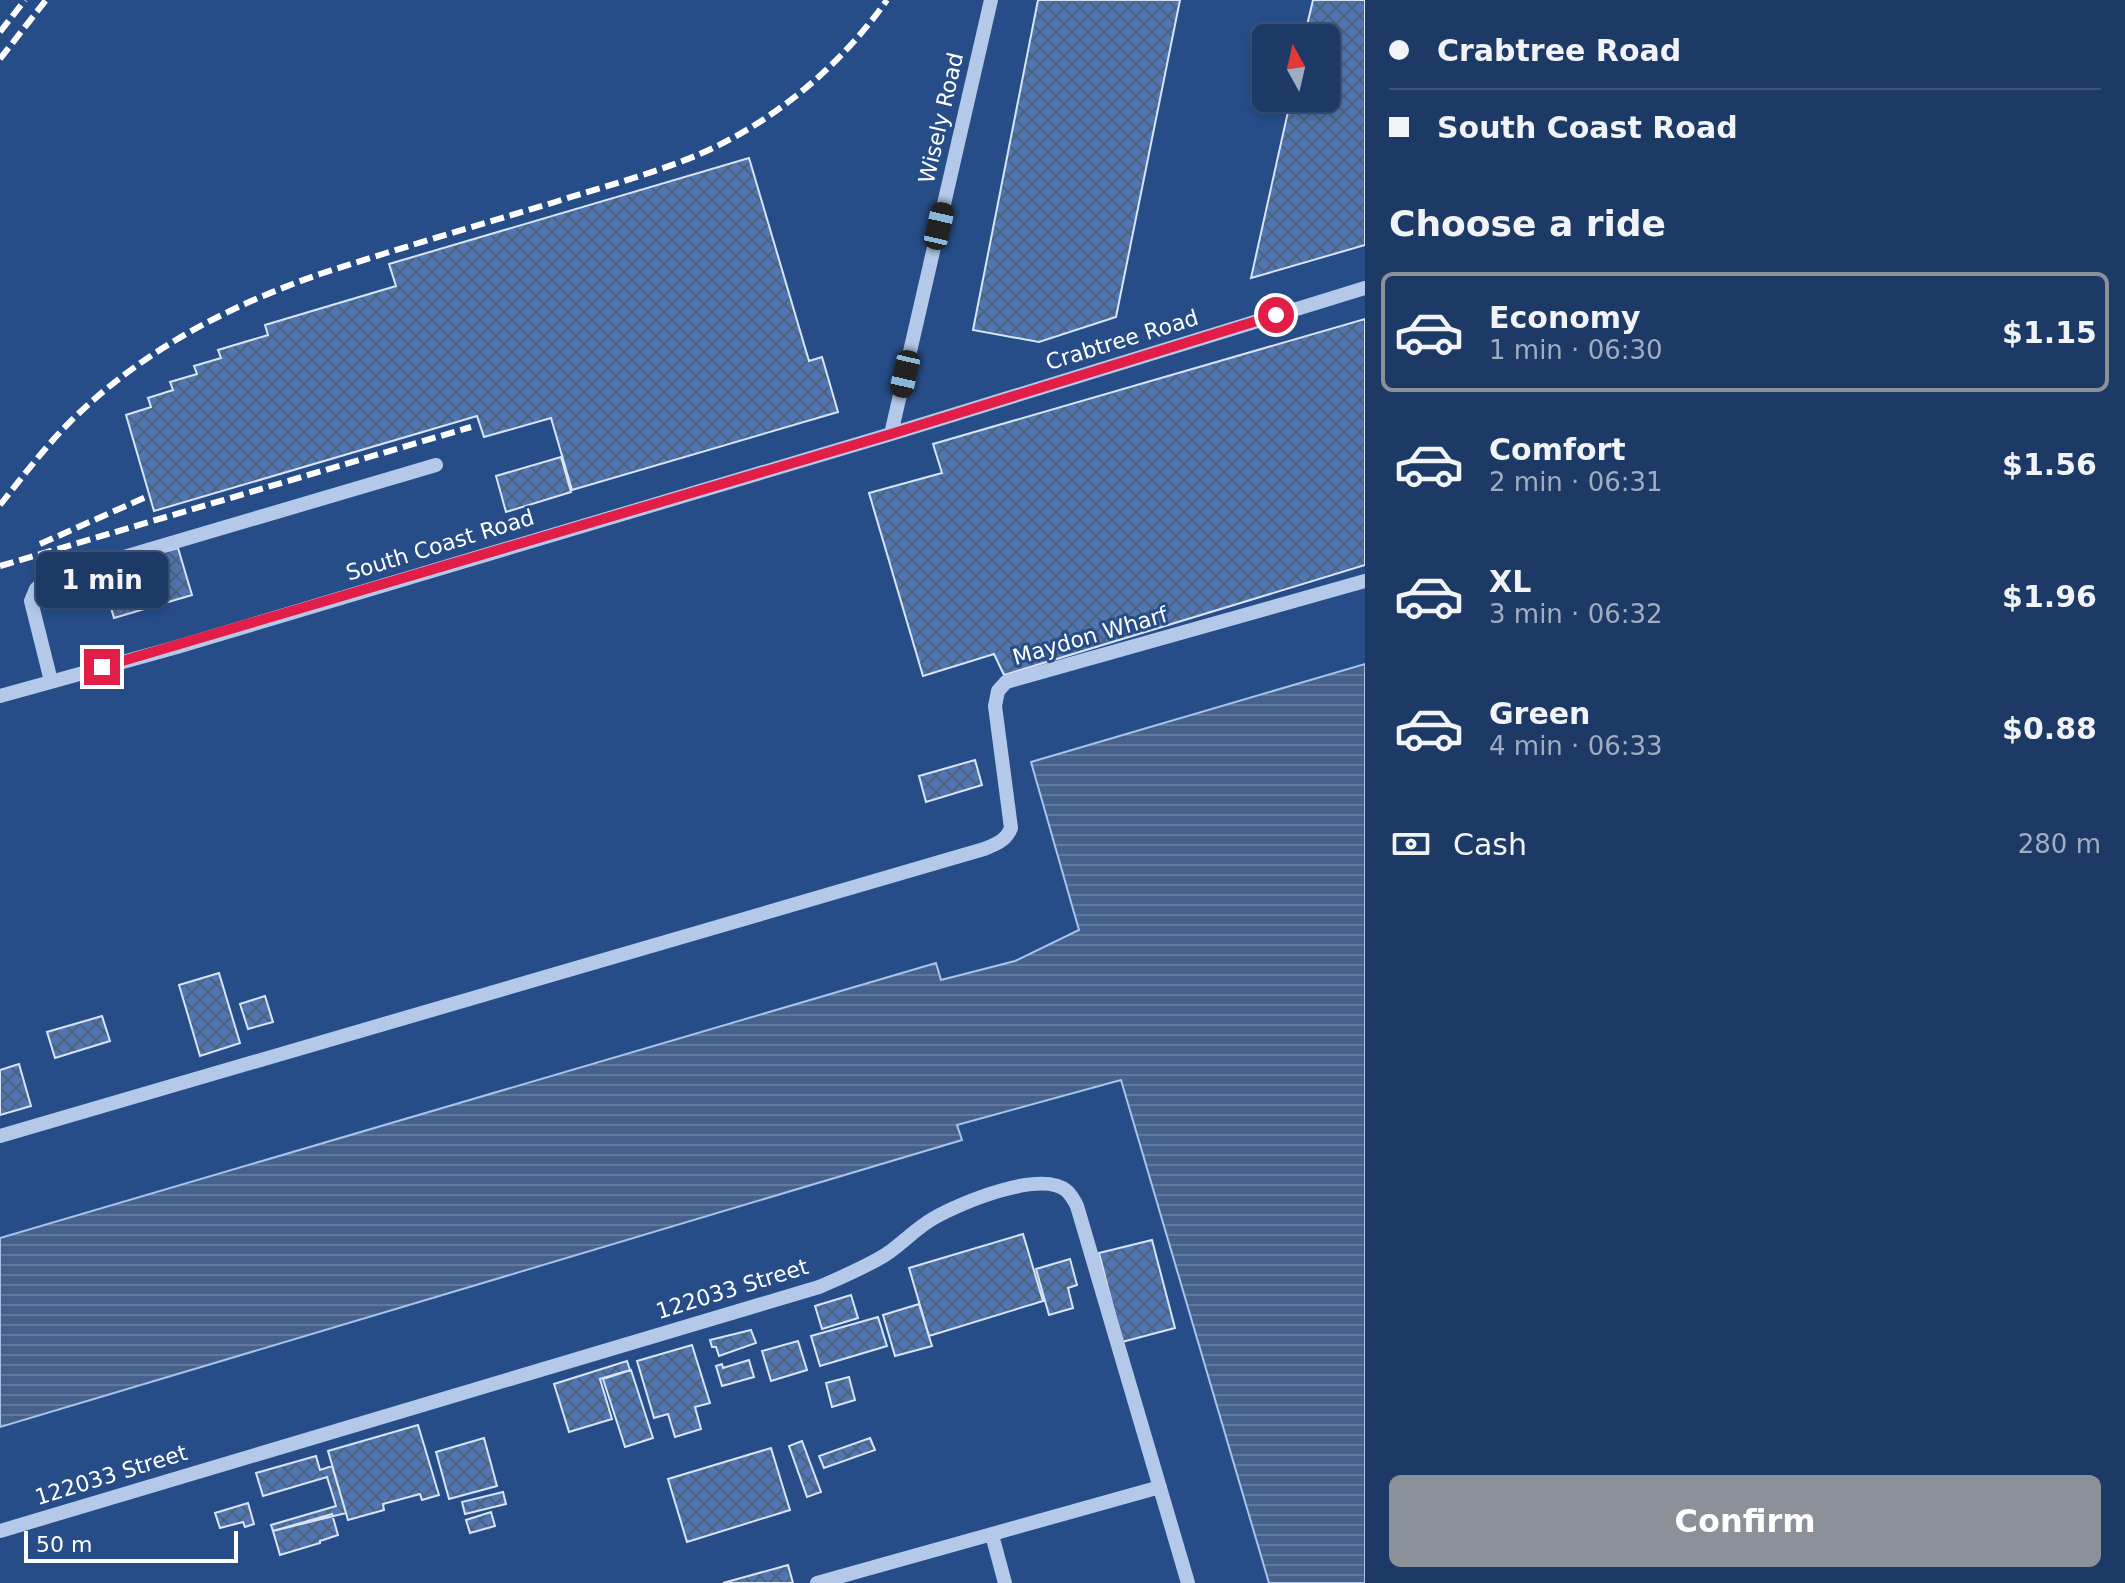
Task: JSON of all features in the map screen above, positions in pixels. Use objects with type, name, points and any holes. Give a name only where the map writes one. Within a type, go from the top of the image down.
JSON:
[{"type":"street","name":"Wisely Road","points":[[891,434],[991,0]]},
{"type":"street","name":"Crabtree Road","points":[[891,434],[1365,288]]},
{"type":"street","name":"South Coast Road","points":[[0,696],[193,642],[891,434]]},
{"type":"street","points":[[51,681],[31,601],[36,589],[46,580],[436,465]]},
{"type":"street","name":"Maydon Wharf","points":[[0,1136],[984,849],[1001,842],[1011,828],[995,706],[998,691],[1006,682],[1365,581]]},
{"type":"street","name":"122033 Street","points":[[0,1531],[819,1287],[858,1271],[936,1217],[964,1204],[1022,1185],[1039,1184],[1068,1191],[1077,1206],[1188,1583]]},
{"type":"street","points":[[817,1583],[1160,1487]]},
{"type":"street","points":[[992,1535],[1005,1583]]},
{"type":"water","points":[[1365,664],[1365,1583],[1269,1583],[1121,1080],[957,1125],[962,1140],[0,1427],[0,1238],[936,963],[941,980],[1015,961],[1079,930],[1031,762]]},
{"type":"building","points":[[1038,0],[1180,0],[1116,317],[1039,342],[973,330]]},
{"type":"building","points":[[1313,0],[1365,0],[1365,245],[1251,278],[1288,112],[1340,112],[1340,24],[1307,24]]},
{"type":"building","points":[[749,158],[809,361],[822,357],[838,412],[572,490],[551,418],[484,437],[477,416],[154,511],[126,415],[151,407],[148,398],[173,390],[170,382],[197,374],[194,366],[221,358],[218,350],[268,335],[265,325],[396,286],[389,264]]},
{"type":"building","points":[[1365,319],[1365,565],[1004,675],[994,654],[923,676],[869,493],[942,473],[933,444]]},
{"type":"building","points":[[561,457],[571,492],[506,512],[496,476]]},
{"type":"building","points":[[178,548],[192,595],[114,618],[100,570]]},
{"type":"building","points":[[975,760],[982,785],[926,802],[919,776]]},
{"type":"building","points":[[219,973],[240,1043],[200,1056],[179,985]]},
{"type":"building","points":[[265,996],[273,1022],[248,1029],[240,1004]]},
{"type":"building","points":[[102,1016],[110,1041],[55,1058],[47,1032]]},
{"type":"building","points":[[19,1064],[31,1106],[0,1115],[0,1070]]},
{"type":"building","points":[[1023,1234],[1043,1301],[929,1336],[909,1268]]},
{"type":"building","points":[[1152,1240],[1175,1328],[1122,1342],[1099,1253]]},
{"type":"building","points":[[1070,1259],[1077,1285],[1068,1288],[1073,1308],[1049,1315],[1036,1269]]},
{"type":"building","points":[[851,1295],[858,1318],[822,1329],[815,1306]]},
{"type":"building","points":[[919,1304],[932,1346],[895,1356],[883,1315]]},
{"type":"building","points":[[878,1317],[887,1346],[820,1366],[811,1336]]},
{"type":"building","points":[[751,1330],[756,1343],[719,1356],[716,1347],[712,1347],[710,1340]]},
{"type":"building","points":[[798,1341],[807,1370],[771,1381],[762,1351]]},
{"type":"building","points":[[692,1345],[710,1403],[695,1407],[701,1429],[675,1437],[668,1414],[654,1418],[637,1361]]},
{"type":"building","points":[[749,1360],[754,1377],[722,1386],[716,1366],[722,1364],[723,1368]]},
{"type":"building","points":[[627,1361],[630,1370],[600,1379],[612,1419],[569,1432],[554,1384]]},
{"type":"building","points":[[631,1370],[653,1438],[625,1447],[603,1379]]},
{"type":"building","points":[[849,1377],[855,1400],[832,1407],[826,1383]]},
{"type":"building","points":[[418,1425],[439,1495],[422,1500],[420,1494],[383,1504],[384,1510],[348,1520],[328,1451]]},
{"type":"building","points":[[484,1438],[497,1486],[449,1499],[436,1452]]},
{"type":"building","points":[[870,1438],[875,1450],[824,1468],[819,1456]]},
{"type":"building","points":[[802,1441],[821,1492],[807,1497],[789,1446]]},
{"type":"building","points":[[771,1448],[790,1510],[687,1542],[668,1479]]},
{"type":"building","points":[[316,1456],[320,1470],[332,1466],[346,1513],[273,1531],[271,1525],[336,1506],[327,1477],[263,1496],[256,1473]]},
{"type":"building","points":[[503,1492],[506,1504],[465,1514],[462,1502]]},
{"type":"building","points":[[248,1503],[254,1524],[245,1527],[243,1522],[220,1528],[215,1513]]},
{"type":"building","points":[[491,1512],[495,1526],[470,1533],[466,1520]]},
{"type":"building","points":[[332,1514],[338,1535],[280,1555],[273,1531]]},
{"type":"building","points":[[788,1565],[793,1583],[723,1583]]},
{"type":"railway","points":[[0,32],[25,0]]},
{"type":"railway","points":[[0,59],[46,0]]},
{"type":"railway","points":[[0,505],[75,417],[130,370],[190,332],[253,300],[320,274],[632,178],[711,149],[769,116],[821,75],[887,0]]},
{"type":"railway","points":[[0,566],[471,427]]},
{"type":"railway","points":[[40,544],[146,497]]},
{"type":"route","points":[[102,667],[891,434],[1276,315]]}]
